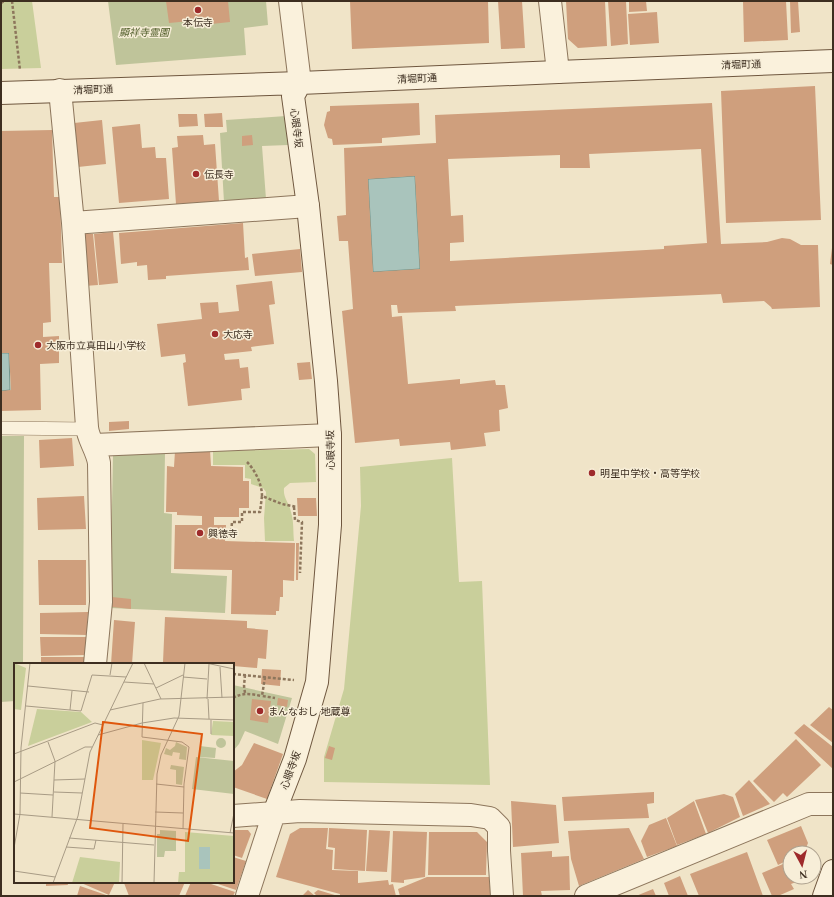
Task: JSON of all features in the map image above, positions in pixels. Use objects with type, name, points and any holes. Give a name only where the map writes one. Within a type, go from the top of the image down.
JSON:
[{"type":"street","points":[[290,1],[300,83]]},
{"type":"street","points":[[550,1],[558,72]]},
{"type":"street","name":"清堀町通","points":[[1,92],[300,83],[833,61]]},
{"type":"street","name":"心眼寺坂","points":[[247,896],[274,813],[295,759],[317,682],[321,649],[330,525],[330,435],[326,381],[308,206],[293,96],[300,83]]},
{"type":"street","points":[[60,90],[73,223],[90,437],[99,463],[101,602],[95,663]]},
{"type":"street","points":[[73,223],[308,206]]},
{"type":"street","points":[[90,437],[330,435]]},
{"type":"street","points":[[586,896],[809,804],[833,804]]},
{"type":"street","points":[[234,816],[300,811],[463,815],[490,818],[499,828],[502,896]]},
{"type":"street","points":[[824,896],[833,872]]},
{"type":"lane","points":[[1,428],[90,437]]},
{"type":"path","points":[[12,1],[20,74]]},
{"type":"path","points":[[231,536],[232,522],[242,522],[242,512],[260,512],[262,489],[254,472],[245,461]]},
{"type":"path","points":[[262,496],[282,504],[298,507]]},
{"type":"path","points":[[294,507],[295,520],[302,522],[303,535],[300,574]]},
{"type":"path","points":[[234,674],[287,679]]},
{"type":"path","points":[[245,675],[245,693]]},
{"type":"path","points":[[262,696],[265,677]]},
{"type":"path","points":[[234,697],[245,693],[275,698]]},
{"type":"green space","points":[[1,1],[32,1],[41,68],[1,69]]},
{"type":"green space","name":"顯祥寺霊園","points":[[108,1],[266,1],[268,25],[244,28],[246,55],[116,65]]},
{"type":"green space","points":[[286,116],[288,145],[262,146],[266,199],[224,202],[220,133],[227,132],[226,120]]},
{"type":"green space","points":[[1,436],[24,436],[23,663],[14,663],[14,701],[1,702]]},
{"type":"green space","points":[[309,449],[315,454],[316,482],[290,483],[284,488],[284,495],[292,516],[294,541],[265,541],[264,518],[266,492],[263,488],[251,484],[251,479],[245,478],[245,465],[213,465],[213,451]]},
{"type":"green space","points":[[165,453],[164,513],[172,514],[171,573],[227,576],[225,613],[110,608],[113,454]]},
{"type":"green space","points":[[452,458],[459,582],[482,581],[490,785],[324,782],[324,757],[344,689],[361,506],[360,467]]},
{"type":"green space","points":[[234,685],[292,698],[278,744],[245,731],[239,744],[234,750]]},
{"type":"water","points":[[415,176],[420,269],[373,272],[368,179]]},
{"type":"water","points":[[1,353],[9,353],[10,390],[1,391]]},
{"type":"building","name":"本伝寺","points":[[166,1],[228,1],[230,22],[202,25],[201,20],[169,23]]},
{"type":"building","points":[[350,1],[488,1],[489,43],[352,49]]},
{"type":"building","points":[[498,1],[522,1],[525,48],[501,49]]},
{"type":"building","points":[[566,1],[605,1],[607,46],[578,48],[568,39]]},
{"type":"building","points":[[608,1],[626,1],[628,44],[611,46]]},
{"type":"building","points":[[629,1],[646,1],[647,11],[629,12]]},
{"type":"building","points":[[743,1],[786,1],[788,40],[744,42]]},
{"type":"building","points":[[790,1],[798,1],[800,32],[791,33]]},
{"type":"building","points":[[657,12],[659,43],[630,45],[628,14]]},
{"type":"building","points":[[815,86],[821,220],[726,223],[721,91]]},
{"type":"building","points":[[419,103],[420,135],[382,138],[382,143],[333,145],[332,139],[328,138],[324,125],[327,112],[330,111],[330,106]]},
{"type":"building","points":[[712,103],[721,244],[767,242],[782,238],[790,239],[801,245],[818,245],[820,307],[772,309],[764,301],[723,303],[721,294],[455,306],[456,311],[398,313],[397,305],[391,305],[392,317],[402,316],[408,384],[460,379],[460,384],[495,380],[496,385],[505,385],[508,408],[499,410],[500,431],[484,433],[486,446],[451,450],[450,442],[400,446],[399,439],[355,443],[342,311],[353,309],[348,241],[339,241],[337,216],[346,215],[344,148],[436,143],[435,115]],"holes":[[[701,149],[707,243],[664,246],[664,249],[450,261],[450,243],[464,242],[463,215],[451,216],[448,159],[560,155],[560,168],[590,168],[589,154]],[[415,176],[420,269],[373,272],[368,179]]]},
{"type":"building","points":[[222,113],[223,127],[205,127],[204,114]]},
{"type":"building","points":[[178,114],[197,114],[198,126],[179,127]]},
{"type":"building","points":[[102,120],[106,164],[78,167],[74,123]]},
{"type":"building","points":[[140,124],[142,148],[155,147],[156,158],[166,158],[169,199],[119,203],[112,127]]},
{"type":"building","name":"大阪市立真田山小学校","points":[[52,130],[54,197],[60,197],[62,263],[49,263],[51,322],[43,323],[43,337],[59,336],[59,363],[40,364],[41,410],[1,411],[1,391],[11,390],[9,353],[1,353],[1,131]]},
{"type":"building","name":"伝長寺","points":[[203,135],[204,145],[215,144],[219,201],[176,204],[172,148],[178,147],[177,136]]},
{"type":"building","points":[[252,135],[253,145],[242,146],[242,136]]},
{"type":"building","points":[[243,223],[245,258],[248,257],[249,270],[166,276],[166,279],[148,280],[147,265],[137,266],[137,262],[121,264],[119,233]]},
{"type":"building","points":[[113,232],[118,283],[99,285],[94,234]]},
{"type":"building","points":[[85,234],[93,234],[98,285],[84,286],[79,241]]},
{"type":"building","points":[[833,248],[833,265],[830,264]]},
{"type":"building","points":[[300,249],[302,272],[255,276],[252,254]]},
{"type":"building","name":"大応寺","points":[[272,281],[275,304],[269,305],[274,344],[251,347],[252,351],[224,354],[225,360],[239,359],[240,368],[248,367],[250,388],[241,389],[242,400],[188,406],[183,363],[186,362],[185,354],[161,357],[157,324],[202,319],[200,303],[218,302],[219,313],[239,311],[236,285]]},
{"type":"building","points":[[310,362],[312,379],[299,380],[297,363]]},
{"type":"building","points":[[129,421],[129,429],[109,431],[109,422]]},
{"type":"building","points":[[72,438],[74,466],[40,468],[39,440]]},
{"type":"building","name":"興徳寺","points":[[210,450],[211,466],[243,467],[243,481],[249,481],[249,508],[239,508],[239,517],[214,517],[214,525],[226,525],[225,541],[295,543],[294,581],[283,580],[283,597],[280,597],[279,611],[276,611],[276,615],[231,614],[232,570],[174,569],[175,525],[202,525],[202,516],[177,515],[177,512],[166,512],[167,466],[174,467],[175,451]]},
{"type":"building","points":[[84,496],[86,529],[38,530],[37,498]]},
{"type":"building","points":[[297,498],[316,498],[317,516],[298,516]]},
{"type":"building","points":[[296,543],[299,543],[298,580],[296,580]]},
{"type":"building","points":[[38,560],[86,560],[86,605],[39,605]]},
{"type":"building","points":[[112,597],[131,599],[131,609],[112,607]]},
{"type":"building","points":[[88,612],[87,635],[40,634],[40,613]]},
{"type":"building","points":[[165,617],[247,621],[247,628],[268,630],[266,659],[258,658],[257,668],[234,666],[234,663],[163,662]]},
{"type":"building","points":[[114,620],[135,622],[132,663],[111,663]]},
{"type":"building","points":[[40,637],[87,637],[85,655],[41,656]]},
{"type":"building","points":[[41,657],[85,657],[84,663],[41,663]]},
{"type":"building","points":[[262,669],[281,670],[280,686],[261,684]]},
{"type":"building","points":[[278,698],[288,700],[287,707],[277,705]]},
{"type":"building","name":"まんなおし 地蔵尊","points":[[252,699],[271,701],[268,723],[250,720]]},
{"type":"building","points":[[829,707],[833,710],[833,743],[810,725]]},
{"type":"building","points":[[804,724],[833,747],[833,769],[794,733]]},
{"type":"building","points":[[796,739],[821,765],[787,797],[783,793],[774,802],[753,781]]},
{"type":"building","points":[[254,743],[283,754],[267,799],[234,787],[234,771],[242,765]]},
{"type":"building","points":[[329,746],[335,748],[332,760],[325,758]]},
{"type":"building","points":[[749,780],[770,804],[743,816],[735,794]]},
{"type":"building","points":[[654,792],[654,803],[647,804],[649,818],[564,821],[562,797]]},
{"type":"building","points":[[724,794],[733,797],[740,817],[708,833],[695,800]]},
{"type":"building","points":[[511,801],[556,805],[559,843],[513,847]]},
{"type":"building","points":[[694,801],[706,834],[677,845],[667,818]]},
{"type":"building","points":[[666,818],[677,846],[647,857],[641,841],[649,825]]},
{"type":"building","points":[[801,826],[808,843],[807,845],[782,845],[782,863],[778,865],[767,840]]},
{"type":"building","points":[[300,828],[328,828],[326,849],[333,850],[332,870],[358,871],[358,883],[388,880],[389,885],[393,884],[396,896],[340,896],[340,894],[276,877],[290,834]]},
{"type":"building","points":[[329,828],[367,830],[365,871],[334,869],[335,848],[328,847]]},
{"type":"building","points":[[629,828],[644,859],[579,886],[571,859],[568,831]]},
{"type":"building","points":[[234,830],[248,830],[251,834],[242,858],[234,855]]},
{"type":"building","points":[[369,830],[390,831],[387,872],[366,871]]},
{"type":"building","points":[[393,831],[427,832],[425,877],[404,880],[404,883],[391,882]]},
{"type":"building","points":[[429,832],[477,832],[487,842],[486,875],[428,875]]},
{"type":"building","points":[[552,851],[552,857],[569,856],[570,890],[541,891],[542,896],[523,896],[521,853]]},
{"type":"building","points":[[747,852],[763,896],[699,896],[690,874]]},
{"type":"building","points":[[234,857],[246,861],[236,890],[215,883],[234,883]]},
{"type":"building","points":[[782,864],[782,885],[792,885],[794,889],[778,896],[772,896],[762,873]]},
{"type":"building","points":[[680,876],[688,896],[669,896],[664,883]]},
{"type":"building","points":[[427,877],[489,877],[491,896],[400,896],[398,889]]},
{"type":"building","points":[[46,883],[67,883],[68,885],[46,886]]},
{"type":"building","points":[[81,883],[115,883],[109,895]]},
{"type":"building","points":[[124,883],[185,883],[179,896],[129,896]]},
{"type":"building","points":[[191,883],[208,883],[235,892],[233,896],[185,896]]},
{"type":"building","points":[[80,886],[109,896],[77,896]]},
{"type":"building","points":[[653,889],[656,896],[636,896]]},
{"type":"building","points":[[308,890],[315,896],[302,896]]},
{"type":"building","points":[[318,890],[338,896],[317,896],[314,893]]},
{"type":"place","name":"本伝寺","points":[[198,10]]},
{"type":"place","name":"伝長寺","points":[[196,174]]},
{"type":"place","name":"大応寺","points":[[215,334]]},
{"type":"place","name":"大阪市立真田山小学校","points":[[38,345]]},
{"type":"place","name":"明星中学校・高等学校","points":[[592,473]]},
{"type":"place","name":"興徳寺","points":[[200,533]]},
{"type":"place","name":"まんなおし 地蔵尊","points":[[260,711]]}]
